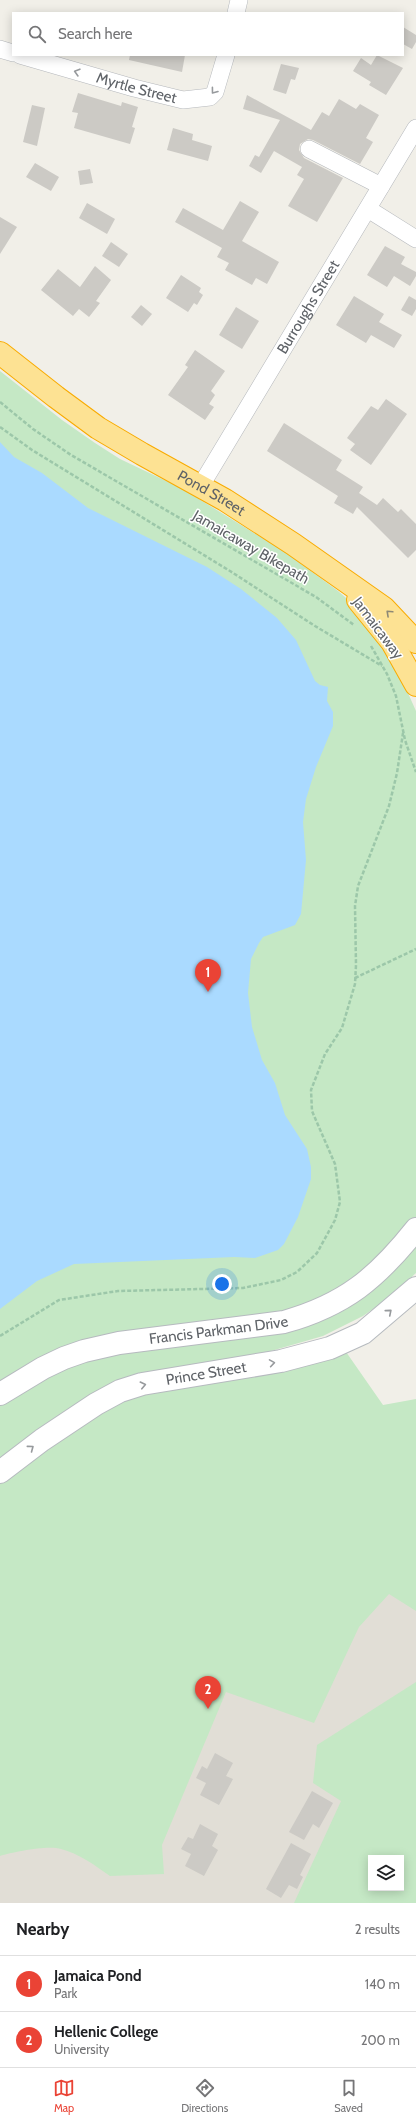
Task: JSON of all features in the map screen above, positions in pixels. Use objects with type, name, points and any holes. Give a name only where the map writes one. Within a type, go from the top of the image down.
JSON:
[{"type":"highway","name":"Pond Street","points":[[0,353],[56,398],[98,428],[267,526],[384,608],[414,635]]},
{"type":"highway","name":"Jamaicaway","points":[[335,575],[364,606],[387,635],[401,656],[416,685]]},
{"type":"main road","name":"Francis Parkman Drive","points":[[0,1394],[43,1368],[64,1358],[119,1342],[284,1322],[309,1315],[341,1301],[368,1281],[416,1230]]},
{"type":"main road","name":"Prince Street","points":[[0,1472],[54,1432],[96,1404],[120,1391],[142,1384],[281,1362],[330,1348],[363,1334],[416,1288]]},
{"type":"street","points":[[236,12],[239,0]]},
{"type":"street","points":[[0,49],[12,53]]},
{"type":"street","name":"Myrtle Street","points":[[23,56],[134,88],[182,100],[210,97],[215,92],[226,56]]},
{"type":"street","name":"Burroughs Street","points":[[200,487],[416,128]]},
{"type":"street","points":[[309,149],[381,186]]},
{"type":"street","points":[[368,209],[416,239]]},
{"type":"path","name":"Jamaicaway Bikepath","points":[[0,402],[33,430],[78,459],[316,597],[357,628]]},
{"type":"path","points":[[0,426],[32,450],[383,667]]},
{"type":"path","points":[[369,644],[383,667],[396,696],[403,733],[416,772]]},
{"type":"path","points":[[0,1336],[59,1300],[118,1291],[243,1288],[281,1280],[297,1272],[317,1253],[335,1220],[340,1202],[335,1164],[312,1111],[311,1090],[325,1054],[342,1028],[355,978],[355,906],[358,886],[389,806],[397,773],[403,733]]},
{"type":"path","points":[[355,978],[416,949]]},
{"type":"shaded area","points":[[0,1483],[416,1561],[416,1903],[0,1903]]},
{"type":"green space","points":[[0,371],[62,420],[95,443],[120,459],[181,488],[285,552],[338,591],[361,611],[399,673],[416,711],[416,1273],[386,1300],[363,1316],[323,1336],[264,1353],[175,1368],[98,1390],[45,1424],[0,1458]]},
{"type":"green space","points":[[344,1349],[383,1405],[416,1399],[416,1611],[389,1594],[359,1627],[314,1723],[226,1692],[162,1845],[164,1874],[110,1876],[80,1857],[67,1851],[55,1848],[30,1850],[0,1856],[0,1482],[102,1411],[133,1397]]},
{"type":"green space","points":[[416,1682],[416,1903],[294,1903],[341,1801],[313,1783],[317,1745]]},
{"type":"water","points":[[0,442],[14,457],[42,473],[88,508],[207,567],[241,589],[277,618],[296,640],[315,681],[320,685],[328,687],[327,701],[333,712],[333,726],[316,767],[306,799],[303,822],[306,860],[301,914],[295,925],[263,937],[251,959],[248,993],[252,1027],[262,1060],[275,1083],[285,1115],[307,1149],[311,1167],[311,1179],[298,1217],[284,1244],[278,1250],[255,1258],[234,1257],[74,1264],[37,1281],[0,1309]]},
{"type":"building","points":[[404,28],[416,35],[416,42],[412,49],[404,45]]},
{"type":"building","points":[[130,56],[185,56],[182,72],[129,60]]},
{"type":"building","points":[[376,56],[379,56],[403,68],[386,95],[369,85],[371,82],[353,71],[361,58],[371,65]]},
{"type":"building","points":[[281,64],[299,68],[295,80],[291,79],[286,94],[273,90]]},
{"type":"building","points":[[78,93],[121,106],[122,102],[138,107],[132,127],[135,128],[130,144],[74,128],[78,113],[72,112]]},
{"type":"building","points":[[247,95],[311,130],[322,112],[329,116],[339,99],[356,109],[360,104],[379,115],[366,138],[373,142],[360,164],[313,140],[308,139],[300,144],[299,150],[304,158],[343,178],[317,222],[288,206],[304,179],[297,175],[302,167],[274,151],[261,173],[249,166],[255,155],[259,157],[280,120],[243,109]]},
{"type":"building","points":[[32,105],[45,108],[37,146],[23,142]]},
{"type":"building","points":[[173,128],[193,134],[192,140],[212,146],[208,161],[167,150]]},
{"type":"building","points":[[35,163],[59,177],[51,191],[26,177]]},
{"type":"building","points":[[90,169],[93,183],[80,185],[78,171]]},
{"type":"building","points":[[240,201],[259,212],[242,241],[279,262],[267,284],[256,278],[252,285],[225,270],[229,263],[217,257],[222,248],[175,222],[183,208],[223,230]]},
{"type":"building","points":[[87,203],[115,219],[107,234],[79,218]]},
{"type":"building","points":[[0,217],[17,227],[0,254]]},
{"type":"building","points":[[111,242],[128,254],[119,267],[102,256]]},
{"type":"building","points":[[385,246],[405,257],[401,264],[416,272],[416,276],[410,286],[394,276],[387,287],[367,275]]},
{"type":"building","points":[[95,266],[111,280],[96,301],[100,303],[89,317],[79,309],[73,316],[41,290],[58,269],[80,287]]},
{"type":"building","points":[[181,275],[201,288],[199,292],[203,295],[197,305],[194,303],[188,312],[166,298]]},
{"type":"building","points":[[354,296],[384,314],[379,322],[402,335],[394,348],[371,335],[366,343],[336,325]]},
{"type":"building","points":[[409,296],[416,300],[416,309],[412,316],[401,310]]},
{"type":"building","points":[[141,305],[152,314],[142,326],[131,317]]},
{"type":"building","points":[[236,307],[259,321],[242,349],[219,335]]},
{"type":"building","points":[[195,350],[225,371],[211,391],[215,395],[209,404],[214,407],[205,420],[168,395],[188,367],[185,365]]},
{"type":"building","points":[[386,399],[407,414],[371,465],[350,450],[355,444],[347,438],[371,406],[378,410]]},
{"type":"building","points":[[284,423],[342,460],[336,470],[363,487],[359,493],[377,505],[383,498],[398,512],[401,509],[416,524],[416,550],[408,558],[357,507],[353,514],[334,503],[338,496],[267,451]]},
{"type":"building","points":[[215,1753],[233,1763],[226,1776],[233,1779],[219,1805],[200,1795],[206,1783],[196,1778],[202,1766],[207,1769]]},
{"type":"building","points":[[312,1791],[333,1803],[319,1828],[313,1824],[304,1840],[289,1832]]},
{"type":"building","points":[[200,1824],[218,1834],[212,1846],[218,1850],[204,1876],[185,1866],[191,1854],[181,1849],[188,1837],[193,1839]]},
{"type":"building","points":[[291,1843],[311,1854],[300,1875],[303,1877],[297,1889],[289,1885],[281,1898],[266,1889]]},
{"type":"place","name":"Jamaica Pond","points":[[208,992]]},
{"type":"place","name":"Hellenic College","points":[[208,1709]]}]
